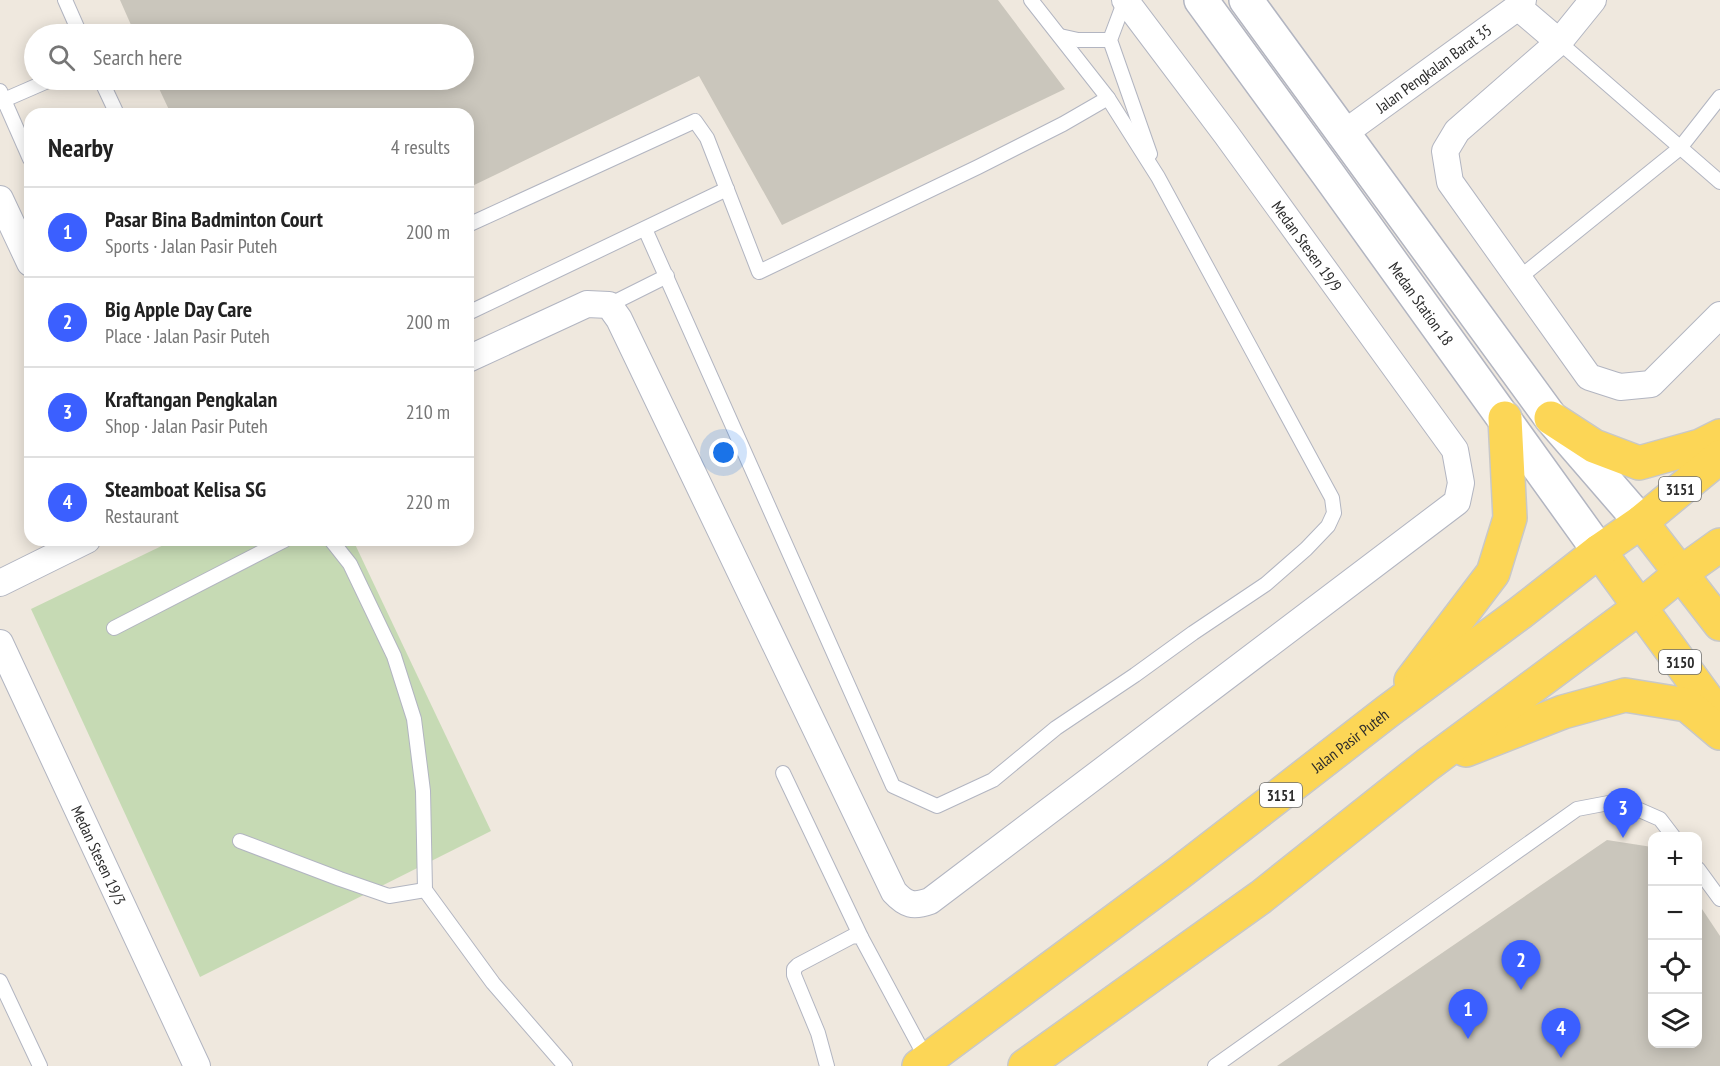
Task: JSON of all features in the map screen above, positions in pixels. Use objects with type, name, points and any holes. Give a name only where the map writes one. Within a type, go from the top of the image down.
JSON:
[{"type":"main road","points":[[1389,711],[1493,573],[1510,518],[1504,418]]},
{"type":"main road","points":[[1551,418],[1594,446],[1639,463],[1700,446],[1720,436]]},
{"type":"main road","name":"Jalan Pasir Puteh","points":[[923,1063],[1179,873],[1599,551],[1641,522],[1720,457]]},
{"type":"main road","points":[[1641,522],[1720,624]]},
{"type":"main road","points":[[1025,1066],[1261,897],[1427,765],[1720,545]]},
{"type":"main road","name":"Medan Station 18","points":[[1599,551],[1640,607]]},
{"type":"main road","name":"3150","points":[[1640,607],[1720,717]]},
{"type":"main road","points":[[1427,765],[1563,712],[1625,695],[1687,705],[1720,733]]},
{"type":"street","name":"Medan Stesen 19/9","points":[[609,305],[619,319],[894,892],[901,900],[909,904],[930,901],[1457,502],[1461,483],[1455,450],[1233,144],[1125,0]]},
{"type":"street","name":"Medan Station 18","points":[[1201,0],[1599,551]]},
{"type":"street","points":[[1246,0],[1551,418],[1641,522]]},
{"type":"street","points":[[1593,0],[1559,42],[1457,131],[1445,151],[1450,182],[1589,377],[1620,387],[1651,384],[1720,315]]},
{"type":"street","points":[[1518,2],[1559,42]]},
{"type":"street","name":"Jalan Pengkalan Barat 35","points":[[1343,134],[1518,2]]},
{"type":"street","points":[[0,199],[24,250]]},
{"type":"street","points":[[474,356],[586,304],[609,305]]},
{"type":"street","points":[[0,583],[75,546]]},
{"type":"street","name":"Medan Stesen 19/3","points":[[0,644],[187,1062]]},
{"type":"lane","points":[[65,0],[76,24]]},
{"type":"lane","points":[[645,229],[893,786],[937,806],[993,780],[1056,728],[1266,584],[1306,549],[1328,526],[1334,513],[1332,498],[1158,177],[1108,98],[1031,0]]},
{"type":"lane","points":[[1125,0],[1110,40],[1158,177]]},
{"type":"lane","points":[[1060,36],[1078,40],[1110,40]]},
{"type":"lane","points":[[1559,42],[1720,182]]},
{"type":"lane","points":[[24,89],[2,96],[24,146]]},
{"type":"lane","points":[[106,90],[114,108]]},
{"type":"lane","points":[[1519,278],[1680,148],[1720,97]]},
{"type":"lane","points":[[474,222],[694,121],[707,138],[759,272],[978,167],[1063,124],[1108,98]]},
{"type":"lane","points":[[474,310],[727,189]]},
{"type":"lane","points":[[609,305],[667,276]]},
{"type":"lane","points":[[114,628],[273,546]]},
{"type":"lane","points":[[336,546],[350,564],[394,656],[414,719],[423,790],[424,890],[493,983],[565,1066]]},
{"type":"lane","points":[[783,773],[923,1063]]},
{"type":"lane","points":[[1215,1066],[1578,809],[1619,801],[1660,819],[1669,832]]},
{"type":"lane","points":[[240,841],[389,896],[424,890]]},
{"type":"lane","points":[[1702,874],[1720,899]]},
{"type":"lane","points":[[827,1066],[818,1033],[794,975],[794,969],[853,936],[861,938]]},
{"type":"lane","points":[[0,981],[40,1066]]},
{"type":"green space","points":[[162,546],[356,546],[491,831],[200,977],[31,609]]},
{"type":"building","points":[[120,0],[998,0],[1065,89],[782,225],[699,76],[474,185],[474,108],[168,108],[160,90],[474,90],[474,24],[131,24]]},
{"type":"building","points":[[1607,840],[1648,846],[1648,1048],[1702,1048],[1702,909],[1720,936],[1720,1066],[1277,1066]]},
{"type":"place","name":"Kraftangan Pengkalan","points":[[1623,838]]},
{"type":"place","name":"Big Apple Day Care","points":[[1521,990]]},
{"type":"place","name":"Pasar Bina Badminton Court","points":[[1468,1039]]},
{"type":"place","name":"Steamboat Kelisa SG","points":[[1561,1058]]}]
